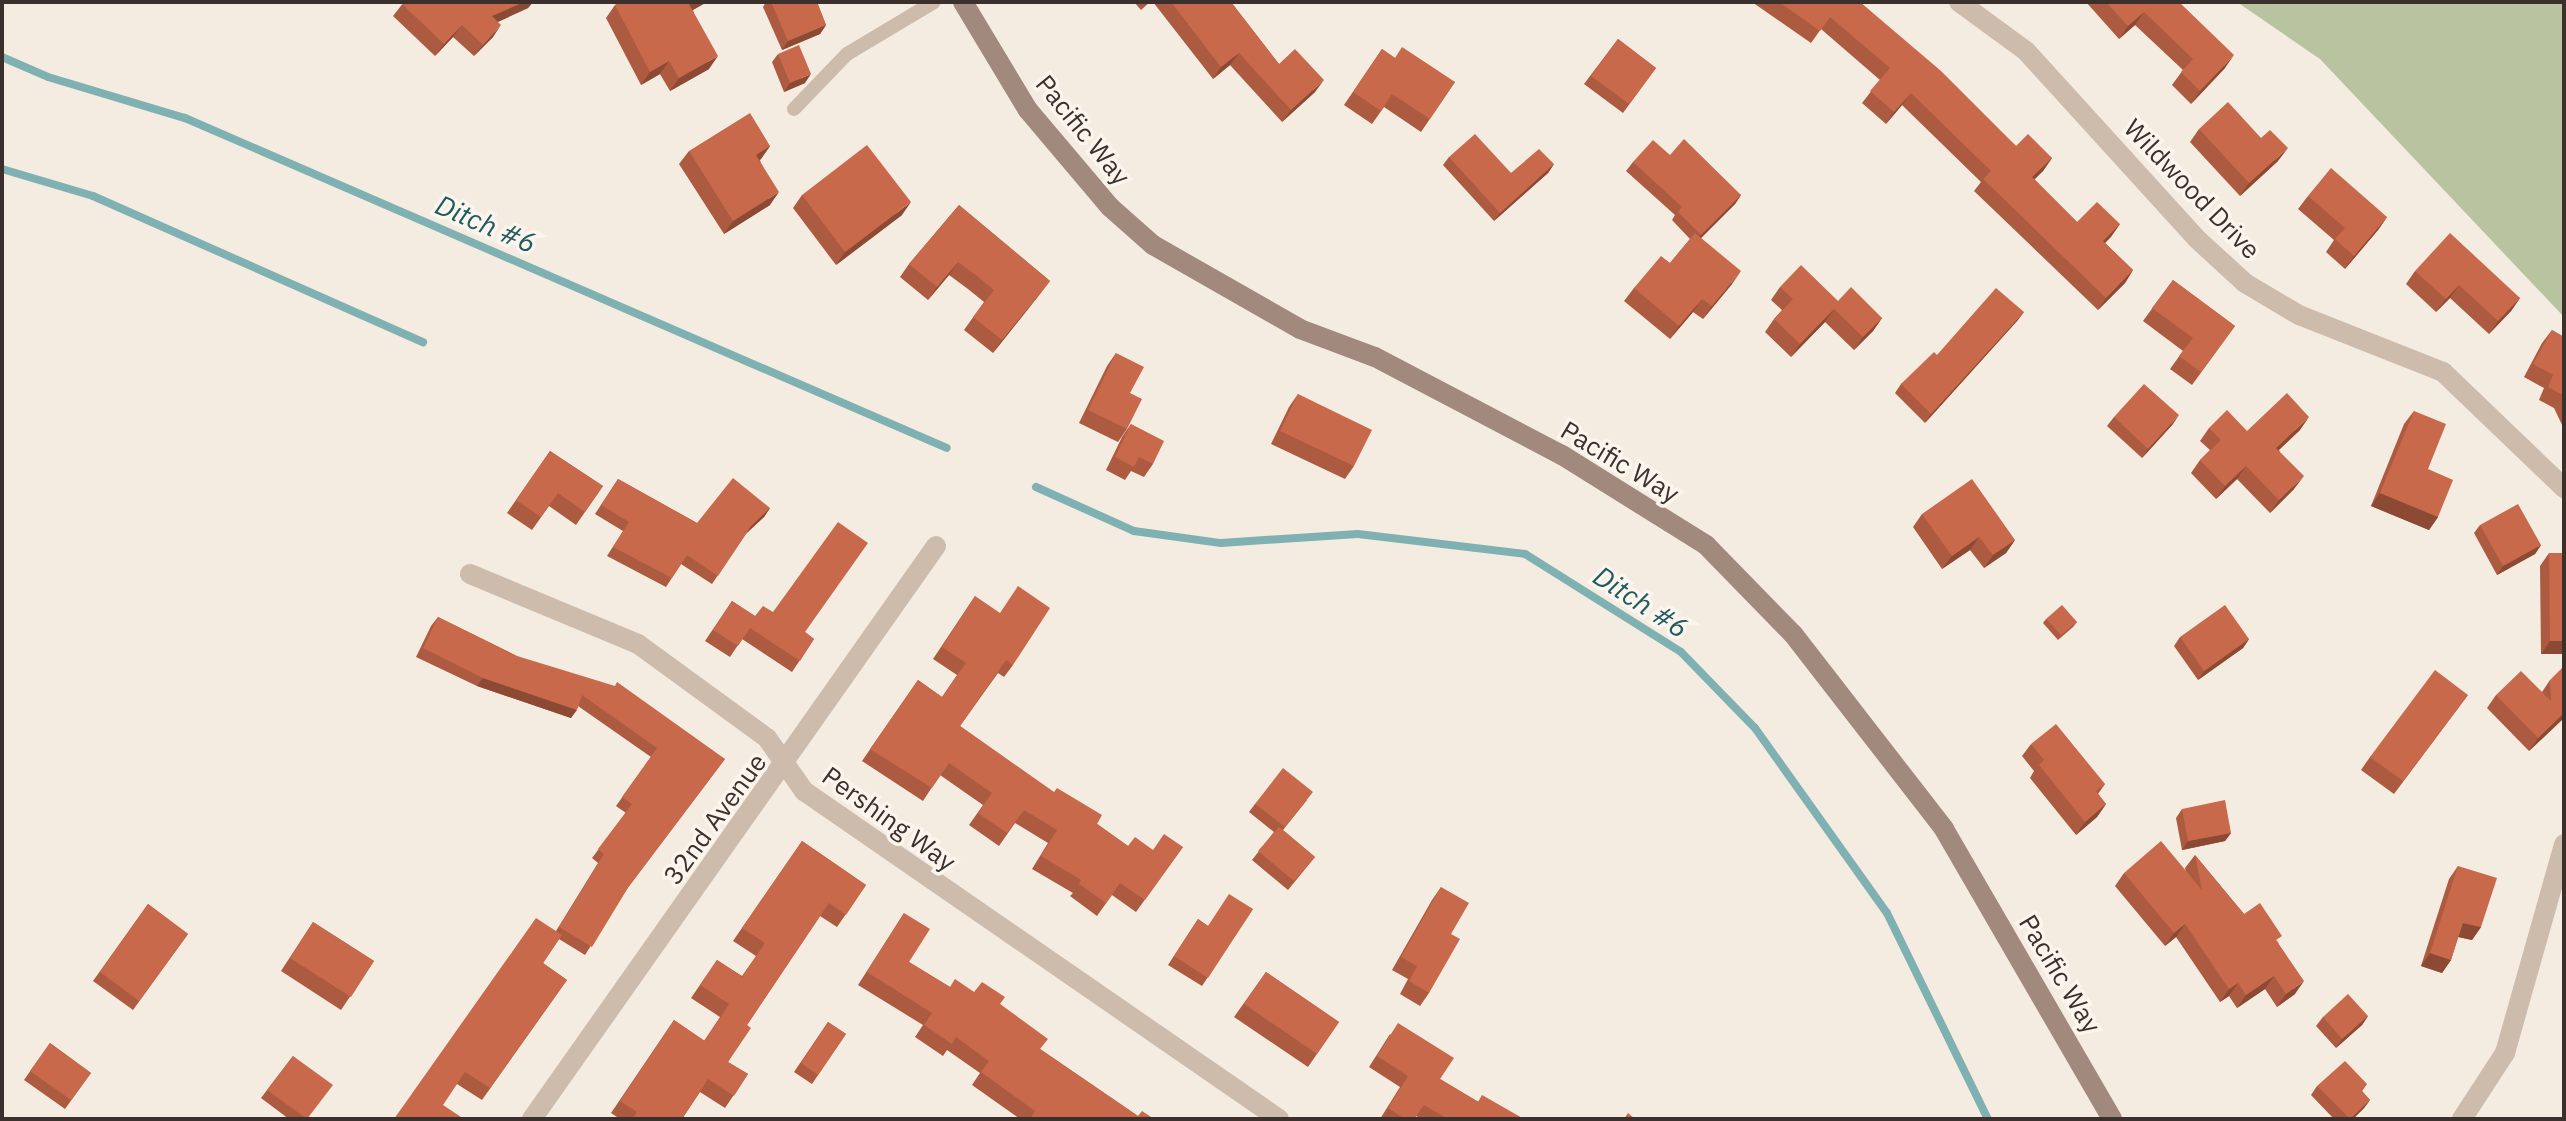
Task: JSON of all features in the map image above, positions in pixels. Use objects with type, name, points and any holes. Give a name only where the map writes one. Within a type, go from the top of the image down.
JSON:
[{"type":"main road","name":"Pacific Way","points":[[963,2],[1028,110],[1110,207],[1153,245],[1300,329],[1375,357],[1562,455],[1706,545],[1793,634],[1944,829],[2112,1119]]},
{"type":"street","name":"Wildwood Drive","points":[[1959,2],[2026,51],[2197,239],[2245,283],[2299,315],[2443,372],[2564,488]]},
{"type":"street","name":"32nd Avenue","points":[[532,1119],[785,767],[936,546]]},
{"type":"street","name":"Pershing Way","points":[[470,574],[638,644],[767,738],[804,791],[1279,1119]]},
{"type":"street","points":[[2462,1119],[2505,1053],[2564,844]]},
{"type":"lane","points":[[794,109],[847,54],[934,2]]},
{"type":"green space","points":[[2237,2],[2564,2],[2564,317],[2320,59]]},
{"type":"building","points":[[524,2],[492,16],[501,25],[483,45],[462,25],[444,44],[402,4]]},
{"type":"building","points":[[620,2],[693,2],[689,4],[718,56],[679,78],[669,61],[650,72],[615,5]]},
{"type":"building","points":[[771,2],[817,2],[826,25],[788,41]]},
{"type":"building","points":[[1171,2],[1231,2],[1279,64],[1295,49],[1324,80],[1291,110],[1239,53],[1221,67]]},
{"type":"building","points":[[1779,2],[1860,2],[1941,71],[2016,146],[2028,134],[2052,158],[2032,177],[2077,222],[2097,202],[2120,224],[2103,241],[2133,270],[2106,298],[1983,179],[1991,171],[1911,93],[1894,112],[1870,91],[1890,68],[1830,17],[1820,31]]},
{"type":"building","points":[[2106,2],[2179,2],[2234,55],[2200,91],[2181,72],[2193,59],[2144,12],[2128,26]]},
{"type":"building","points":[[1618,39],[1656,68],[1629,104],[1591,76]]},
{"type":"building","points":[[799,45],[811,74],[790,83],[778,54]]},
{"type":"building","points":[[1402,47],[1455,82],[1430,119],[1392,94],[1381,111],[1353,92],[1382,49],[1395,58]]},
{"type":"building","points":[[2228,102],[2261,138],[2270,130],[2288,148],[2249,183],[2199,129]]},
{"type":"building","points":[[750,113],[770,146],[756,155],[779,192],[733,221],[689,151]]},
{"type":"building","points":[[1475,134],[1511,173],[1539,149],[1554,164],[1500,213],[1449,157]]},
{"type":"building","points":[[1684,139],[1741,195],[1701,235],[1678,212],[1682,207],[1633,162],[1653,140],[1670,155]]},
{"type":"building","points":[[867,145],[911,202],[845,252],[802,195]]},
{"type":"building","points":[[2331,168],[2387,217],[2354,256],[2335,239],[2345,228],[2308,196]]},
{"type":"building","points":[[959,205],[1050,281],[1002,340],[973,317],[994,290],[977,276],[958,262],[937,287],[909,264]]},
{"type":"building","points":[[1695,233],[1741,271],[1712,306],[1702,299],[1679,326],[1634,288],[1661,256],[1670,263]]},
{"type":"building","points":[[2450,233],[2520,298],[2498,321],[2459,285],[2446,299],[2415,271]]},
{"type":"building","points":[[1801,265],[1838,301],[1851,287],[1882,318],[1863,337],[1834,309],[1800,344],[1774,319],[1793,299],[1780,287]]},
{"type":"building","points":[[2173,280],[2235,326],[2201,372],[2179,356],[2193,338],[2152,308]]},
{"type":"building","points":[[1996,288],[2024,312],[1931,414],[1901,384],[1934,352],[1937,355]]},
{"type":"building","points":[[2552,330],[2564,337],[2564,398],[2548,387],[2553,375],[2533,364]]},
{"type":"building","points":[[1116,353],[1144,367],[1130,393],[1142,399],[1127,429],[1088,410]]},
{"type":"building","points":[[2144,384],[2179,415],[2148,449],[2114,417]]},
{"type":"building","points":[[2287,393],[2309,417],[2276,448],[2304,476],[2279,500],[2246,466],[2225,486],[2200,460],[2221,440],[2209,428],[2227,410],[2247,431]]},
{"type":"building","points":[[1298,394],[1372,430],[1354,466],[1280,431]]},
{"type":"building","points":[[2414,411],[2446,424],[2428,469],[2453,480],[2438,517],[2380,493]]},
{"type":"building","points":[[1131,424],[1164,441],[1153,464],[1139,457],[1134,467],[1115,457]]},
{"type":"building","points":[[550,451],[603,486],[585,512],[558,493],[541,517],[516,500]]},
{"type":"building","points":[[733,478],[770,508],[751,526],[718,576],[687,555],[672,578],[613,547],[629,522],[601,505],[618,479],[697,523]]},
{"type":"building","points":[[1972,479],[2015,540],[1993,555],[1979,537],[1952,556],[1922,514]]},
{"type":"building","points":[[2518,504],[2541,545],[2503,566],[2480,525]]},
{"type":"building","points":[[838,522],[868,543],[805,632],[814,639],[800,661],[750,628],[738,646],[713,630],[732,601],[755,616],[763,606],[773,612]]},
{"type":"building","points":[[2549,553],[2564,553],[2564,641],[2550,641]]},
{"type":"building","points":[[1018,586],[1050,608],[1013,665],[1006,660],[960,726],[1054,792],[1057,788],[1102,815],[1097,824],[1128,846],[1135,837],[1153,850],[1164,834],[1183,847],[1145,900],[1120,883],[1106,903],[1079,884],[1081,880],[1041,856],[1057,830],[1024,810],[1007,833],[978,813],[992,793],[949,763],[932,788],[870,749],[918,680],[942,697],[966,663],[942,647],[975,596],[1000,613]]},
{"type":"building","points":[[2062,605],[2077,622],[2061,635],[2046,619]]},
{"type":"building","points":[[2225,605],[2249,639],[2204,671],[2180,637]]},
{"type":"building","points":[[438,617],[517,656],[615,686],[617,682],[725,759],[629,886],[592,947],[559,927],[604,854],[598,849],[632,804],[622,797],[657,748],[582,695],[577,710],[483,678],[423,648]]},
{"type":"building","points":[[2563,667],[2564,713],[2538,738],[2496,695],[2521,671],[2551,701],[2550,680]]},
{"type":"building","points":[[2435,670],[2468,695],[2403,781],[2370,757]]},
{"type":"building","points":[[2056,724],[2105,784],[2096,791],[2106,804],[2085,822],[2039,765],[2044,760],[2031,744]]},
{"type":"building","points":[[1283,768],[1313,792],[1285,827],[1255,804]]},
{"type":"building","points":[[2225,800],[2231,833],[2188,841],[2182,809]]},
{"type":"building","points":[[1279,827],[1315,857],[1294,881],[1258,851]]},
{"type":"building","points":[[802,841],[866,885],[846,915],[829,903],[747,1025],[751,1028],[728,1062],[748,1074],[734,1096],[708,1079],[682,1119],[632,1119],[637,1112],[620,1101],[674,1020],[705,1041],[729,1004],[700,985],[717,960],[742,977],[765,943],[742,928]]},
{"type":"building","points":[[2161,841],[2202,890],[2195,855],[2244,914],[2260,903],[2282,936],[2276,940],[2304,981],[2286,994],[2274,976],[2246,995],[2238,983],[2229,989],[2185,924],[2174,933],[2124,873]]},
{"type":"building","points":[[2458,866],[2497,878],[2481,927],[2463,923],[2451,960],[2430,953]]},
{"type":"building","points":[[1441,887],[1469,903],[1451,934],[1460,939],[1429,993],[1409,981],[1417,966],[1401,957]]},
{"type":"building","points":[[1229,894],[1253,909],[1208,978],[1174,956],[1198,919],[1208,926]]},
{"type":"building","points":[[148,904],[188,934],[139,1001],[100,972]]},
{"type":"building","points":[[904,913],[930,929],[909,962],[950,987],[955,979],[974,992],[982,982],[1005,997],[1000,1004],[1048,1039],[1040,1049],[1138,1116],[1142,1111],[1154,1119],[1030,1119],[1035,1111],[981,1072],[989,1061],[956,1037],[952,1044],[924,1025],[932,1013],[867,972]]},
{"type":"building","points":[[536,918],[562,935],[543,963],[567,980],[490,1088],[465,1072],[443,1105],[464,1119],[394,1119]]},
{"type":"building","points":[[313,922],[374,961],[351,997],[290,958]]},
{"type":"building","points":[[1266,972],[1339,1022],[1317,1054],[1244,1004]]},
{"type":"building","points":[[2348,994],[2368,1016],[2342,1039],[2323,1017]]},
{"type":"building","points":[[828,1022],[846,1034],[818,1075],[801,1063]]},
{"type":"building","points":[[1398,1023],[1454,1058],[1440,1079],[1478,1102],[1482,1095],[1524,1119],[1448,1119],[1424,1105],[1414,1119],[1405,1119],[1388,1108],[1408,1076],[1377,1056]]},
{"type":"building","points":[[50,1043],[91,1073],[71,1100],[30,1071]]},
{"type":"building","points":[[293,1056],[333,1085],[307,1119],[267,1090]]},
{"type":"building","points":[[2345,1061],[2367,1084],[2361,1090],[2370,1100],[2350,1119],[2317,1086]]},
{"type":"waterway","name":"Ditch #6","points":[[2,57],[48,77],[185,118],[947,448]]},
{"type":"waterway","points":[[2,169],[93,196],[423,342]]},
{"type":"waterway","name":"Ditch #6","points":[[1036,487],[1134,531],[1221,543],[1358,534],[1525,554],[1681,652],[1755,728],[1887,913],[1988,1119]]}]
